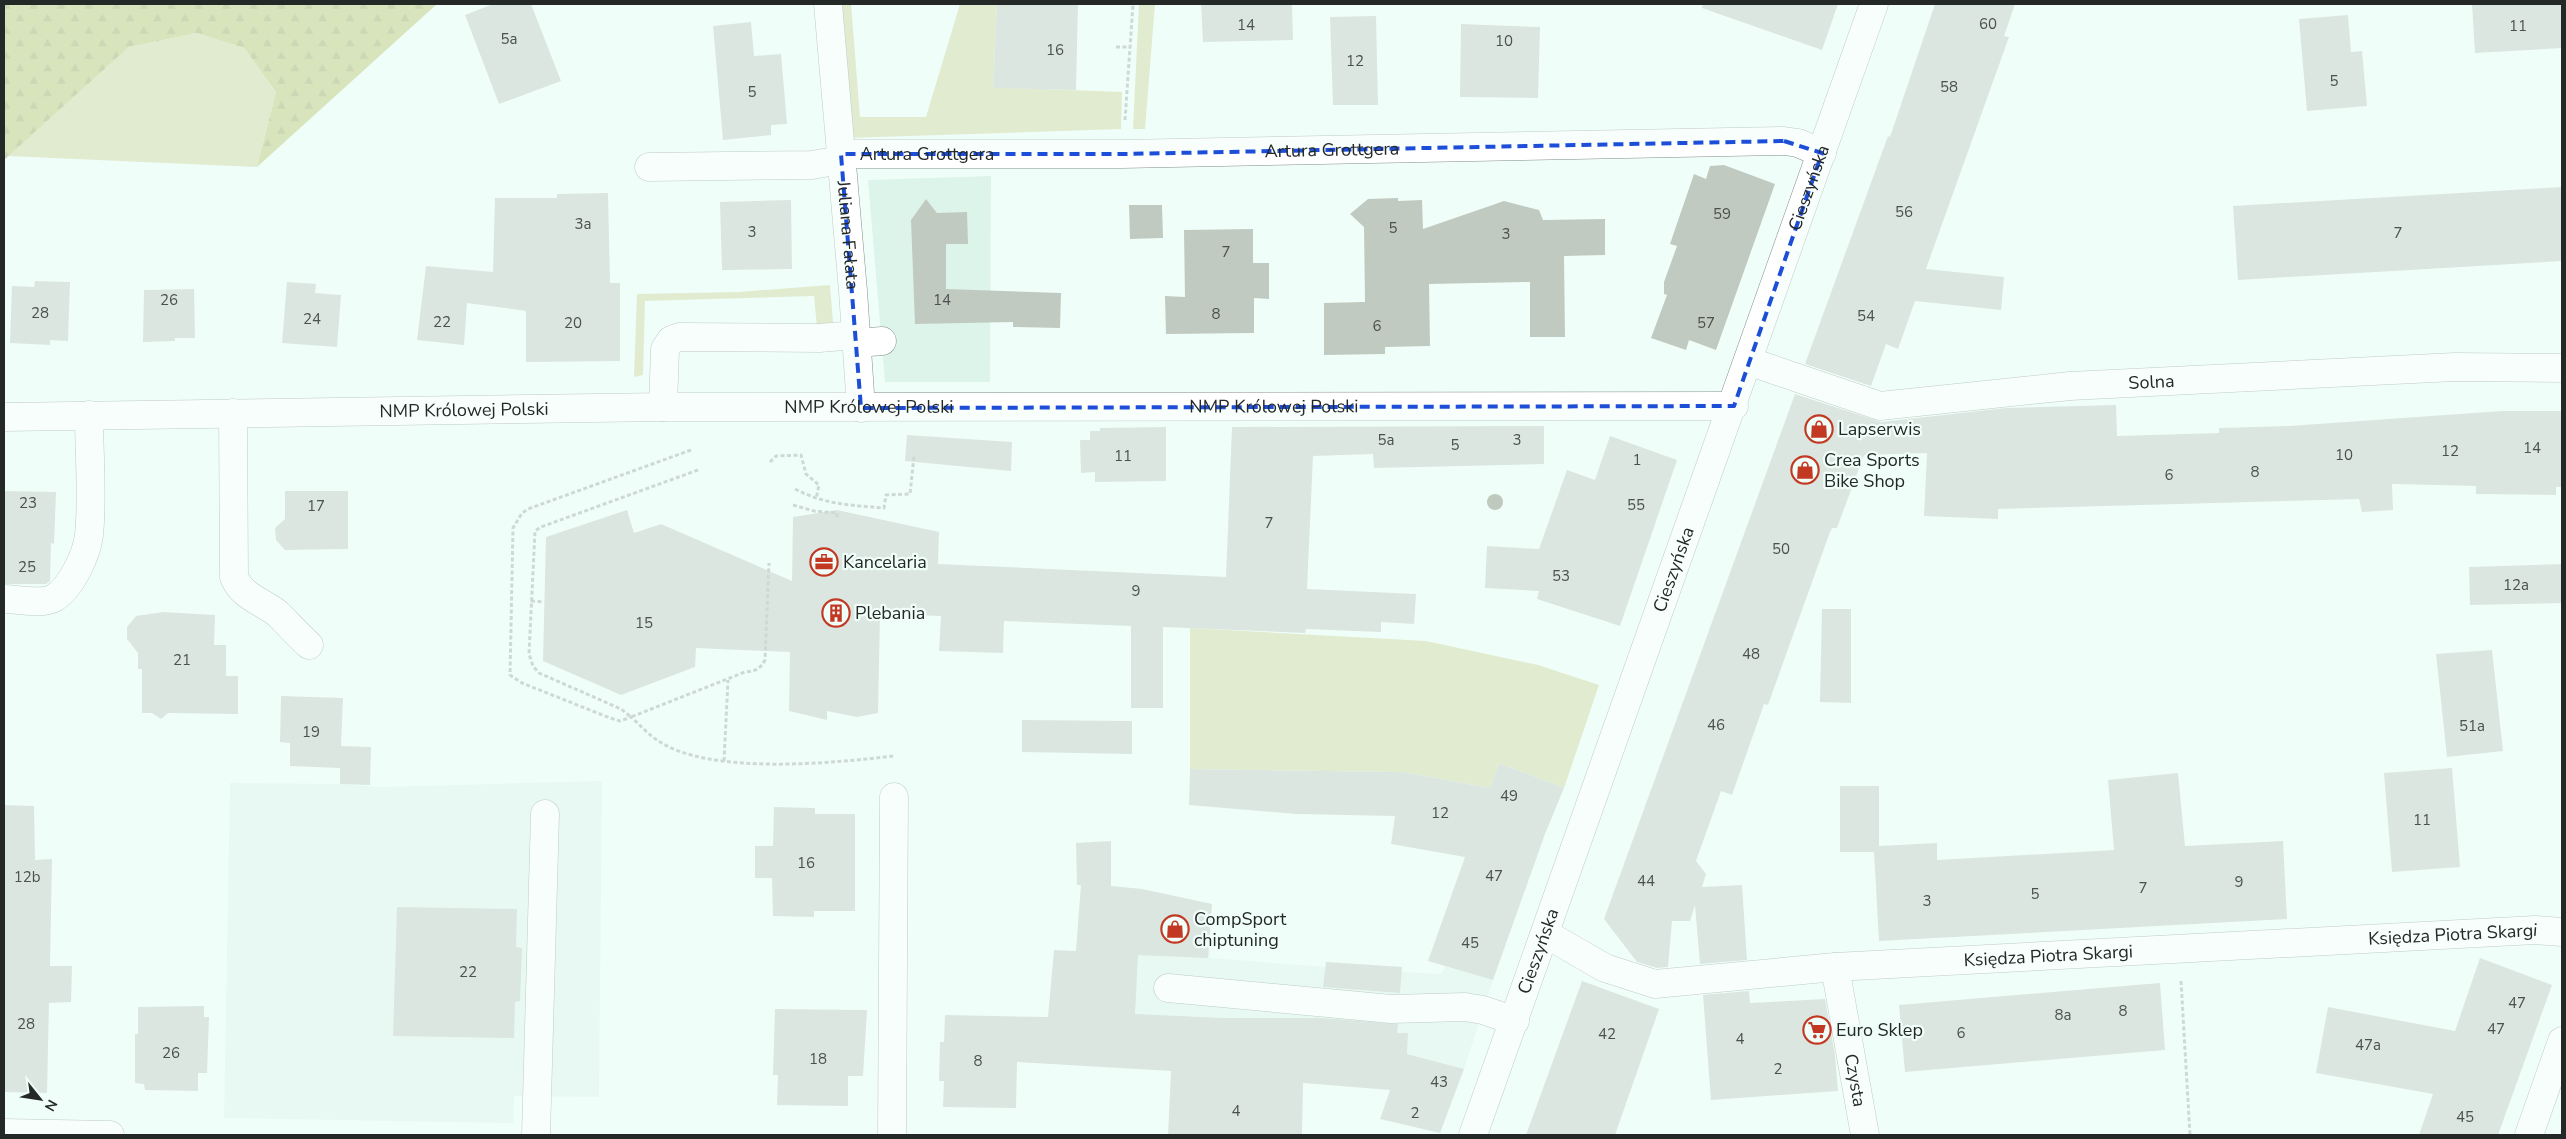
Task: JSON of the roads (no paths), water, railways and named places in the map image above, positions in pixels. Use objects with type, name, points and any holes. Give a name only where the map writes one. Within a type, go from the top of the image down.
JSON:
[{"type":"street","name":"Juliana Fałata","points":[[828,4],[841,157],[865,340],[861,408]]},
{"type":"street","name":"Cieszyńska","points":[[1474,1135],[1734,406],[1748,361],[1874,4]]},
{"type":"street","name":"Artura Grottgera","points":[[649,168],[812,165],[841,157],[1122,154],[1784,141],[1822,153]]},
{"type":"street","points":[[663,407],[665,349],[671,340],[678,337],[865,340]]},
{"type":"street","name":"Solna","points":[[1748,361],[1880,406],[2070,386],[2455,367],[2562,368]]},
{"type":"street","name":"NMP Królowej Polski","points":[[4,417],[663,407],[1734,406]]},
{"type":"street","points":[[233,413],[234,577],[244,593],[277,614],[308,645]]},
{"type":"street","points":[[4,599],[36,600],[54,597],[64,588],[80,562],[89,537],[90,415]]},
{"type":"street","points":[[892,1135],[894,797]]},
{"type":"street","points":[[536,1135],[544,814]]},
{"type":"street","name":"Księdza Piotra Skargi","points":[[1546,934],[1605,968],[1655,984],[1835,967],[2535,930],[2562,932]]},
{"type":"street","name":"Czysta","points":[[1835,967],[1865,1135]]},
{"type":"street","points":[[1168,988],[1391,1009],[1465,1007],[1483,1010],[1515,1021]]},
{"type":"street","points":[[2529,1135],[2562,1041]]},
{"type":"street","points":[[4,1133],[110,1135]]},
{"type":"place","name":"Lapserwis","points":[[1819,429]]},
{"type":"place","name":"Crea Sports Bike Shop","points":[[1805,470]]},
{"type":"place","name":"Kancelaria","points":[[824,562]]},
{"type":"place","name":"Plebania","points":[[836,613]]},
{"type":"place","name":"CompSport chiptuning","points":[[1175,929]]},
{"type":"place","name":"Euro Sklep","points":[[1817,1030]]}]
